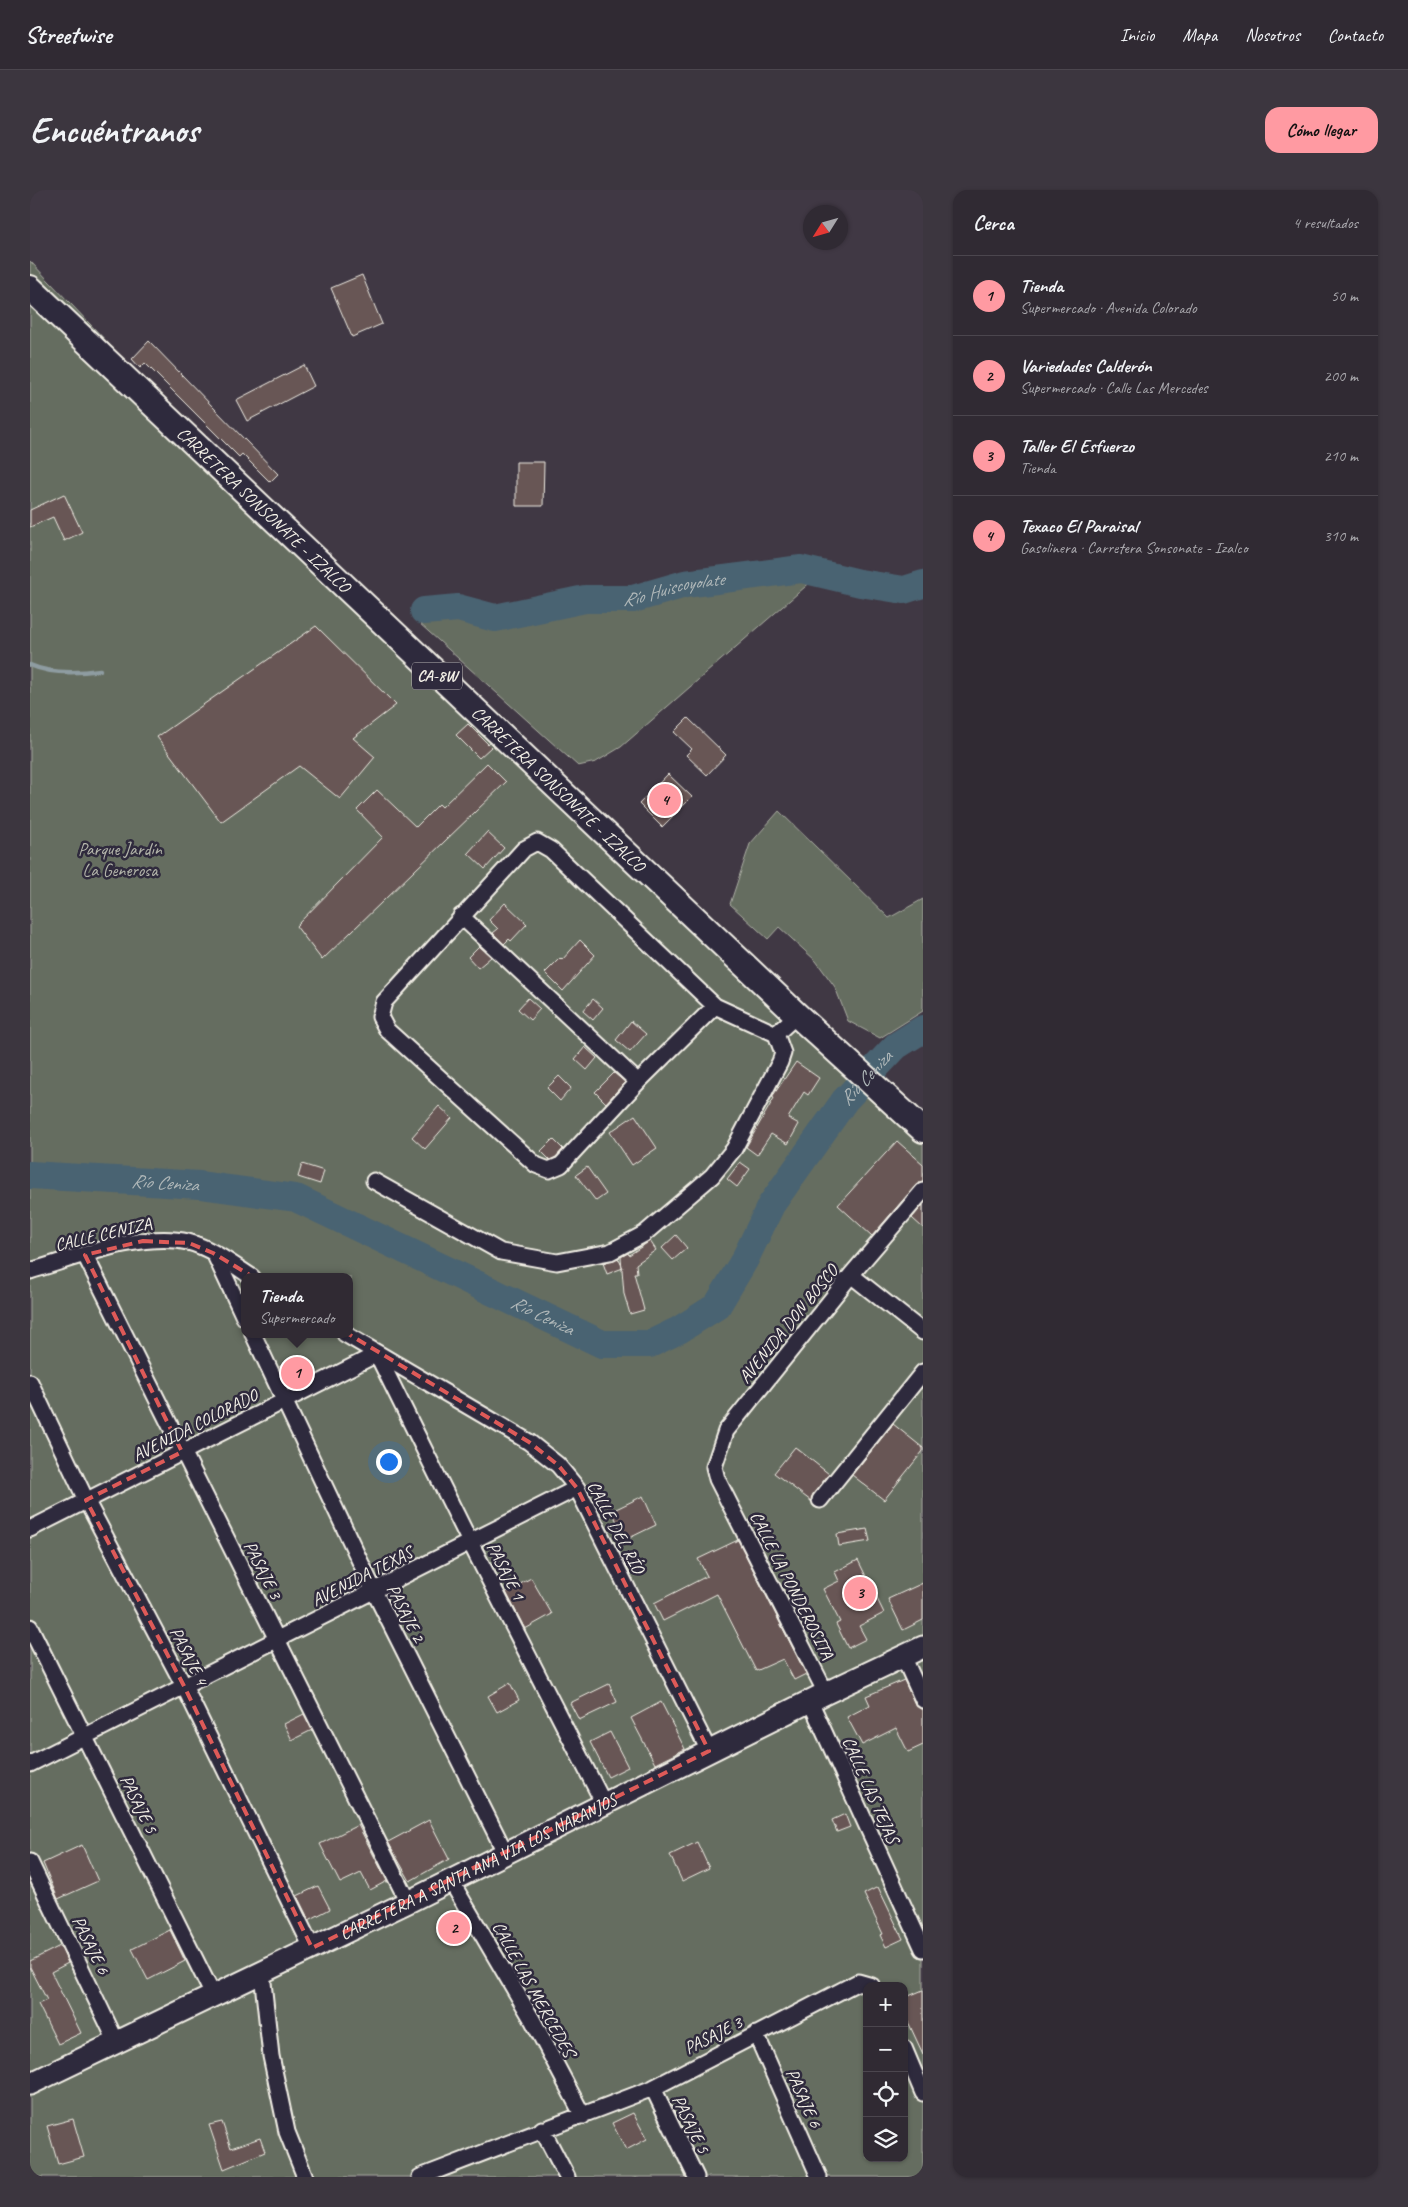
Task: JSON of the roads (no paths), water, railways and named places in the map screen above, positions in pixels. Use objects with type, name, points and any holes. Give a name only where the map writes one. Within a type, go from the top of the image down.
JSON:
[{"type":"main road","name":"CARRETERA SONSONATE - IZALCO","points":[[30,288],[797,1015],[923,1130]]},
{"type":"main road","name":"CARRETERA A SANTA ANA VIA LOS NARANJOS","points":[[30,2084],[214,1997],[451,1881],[505,1852],[818,1697],[923,1647]]},
{"type":"street","points":[[374,1181],[502,1252],[557,1262],[610,1252],[644,1234],[712,1176],[734,1149],[780,1062],[783,1053],[776,1034],[715,1006],[551,850],[537,842],[524,848],[384,1002],[380,1017],[387,1030],[536,1165],[549,1170],[561,1165],[638,1082],[715,1006]]},
{"type":"street","points":[[461,916],[638,1082]]},
{"type":"street","points":[[776,1034],[797,1015]]},
{"type":"street","name":"AVENIDA DON BOSCO","points":[[724,1494],[717,1480],[714,1467],[726,1431],[851,1275],[923,1191]]},
{"type":"street","name":"CALLE CENIZA","points":[[30,1271],[143,1241],[164,1239],[188,1242],[213,1253]]},
{"type":"street","points":[[213,1253],[246,1273]]},
{"type":"street","points":[[213,1253],[241,1311]]},
{"type":"street","name":"PASAJE 3","points":[[85,1255],[408,1902]]},
{"type":"street","points":[[851,1275],[923,1332]]},
{"type":"street","name":"PASAJE 2","points":[[255,1338],[374,1591],[505,1852]]},
{"type":"street","name":"CALLE DEL RÍO","points":[[351,1338],[529,1442],[558,1465],[577,1488],[709,1751]]},
{"type":"street","name":"AVENIDA COLORADO","points":[[30,1529],[377,1354]]},
{"type":"street","name":"PASAJE 1","points":[[377,1354],[470,1542],[604,1804]]},
{"type":"street","points":[[820,1500],[923,1372]]},
{"type":"street","name":"PASAJE 4","points":[[30,1382],[86,1500],[184,1686],[312,1948]]},
{"type":"street","name":"AVENIDA TEXAS","points":[[30,1764],[577,1488]]},
{"type":"street","name":"CALLE LA PONDEROSITA","points":[[724,1494],[818,1697]]},
{"type":"street","name":"PASAJE 5","points":[[30,1627],[214,1997]]},
{"type":"street","points":[[903,1656],[923,1700]]},
{"type":"street","name":"CALLE LAS TEJAS","points":[[818,1697],[923,1949]]},
{"type":"street","name":"PASAJE 6","points":[[30,1862],[117,2044]]},
{"type":"street","name":"CALLE LAS MERCEDES","points":[[451,1881],[533,2021],[583,2116]]},
{"type":"street","points":[[262,1973],[272,2063],[287,2132],[305,2177]]},
{"type":"street","name":"PASAJE 3","points":[[420,2177],[450,2171],[542,2129],[583,2116],[653,2088],[756,2034],[863,1984]]},
{"type":"street","name":"PASAJE 6","points":[[756,2034],[819,2177]]},
{"type":"street","points":[[908,2057],[923,2093]]},
{"type":"street","name":"PASAJE 5","points":[[653,2088],[696,2177]]},
{"type":"street","points":[[542,2129],[567,2177]]},
{"type":"waterway","name":"Río Huiscoyolate","points":[[424,611],[458,608],[495,618],[585,599],[633,599],[685,584],[801,569],[860,583],[904,590],[923,584]]},
{"type":"waterway","name":"Río Huiscoyolate","points":[[30,665],[46,670],[64,672],[100,670]]},
{"type":"waterway","name":"Río Ceniza","points":[[30,1175],[200,1185],[296,1198],[602,1344],[650,1344],[679,1330],[717,1306],[745,1259],[771,1205],[845,1100],[896,1046],[923,1029]]},
{"type":"place","name":"Texaco El Paraisal","points":[[665,800]]},
{"type":"place","name":"Tienda","points":[[297,1373]]},
{"type":"place","name":"Taller El Esfuerzo","points":[[860,1593]]},
{"type":"place","name":"Variedades Calderón","points":[[454,1928]]},
{"type":"park label","name":"Parque Jardín La Generosa","points":[[120,860]]}]
